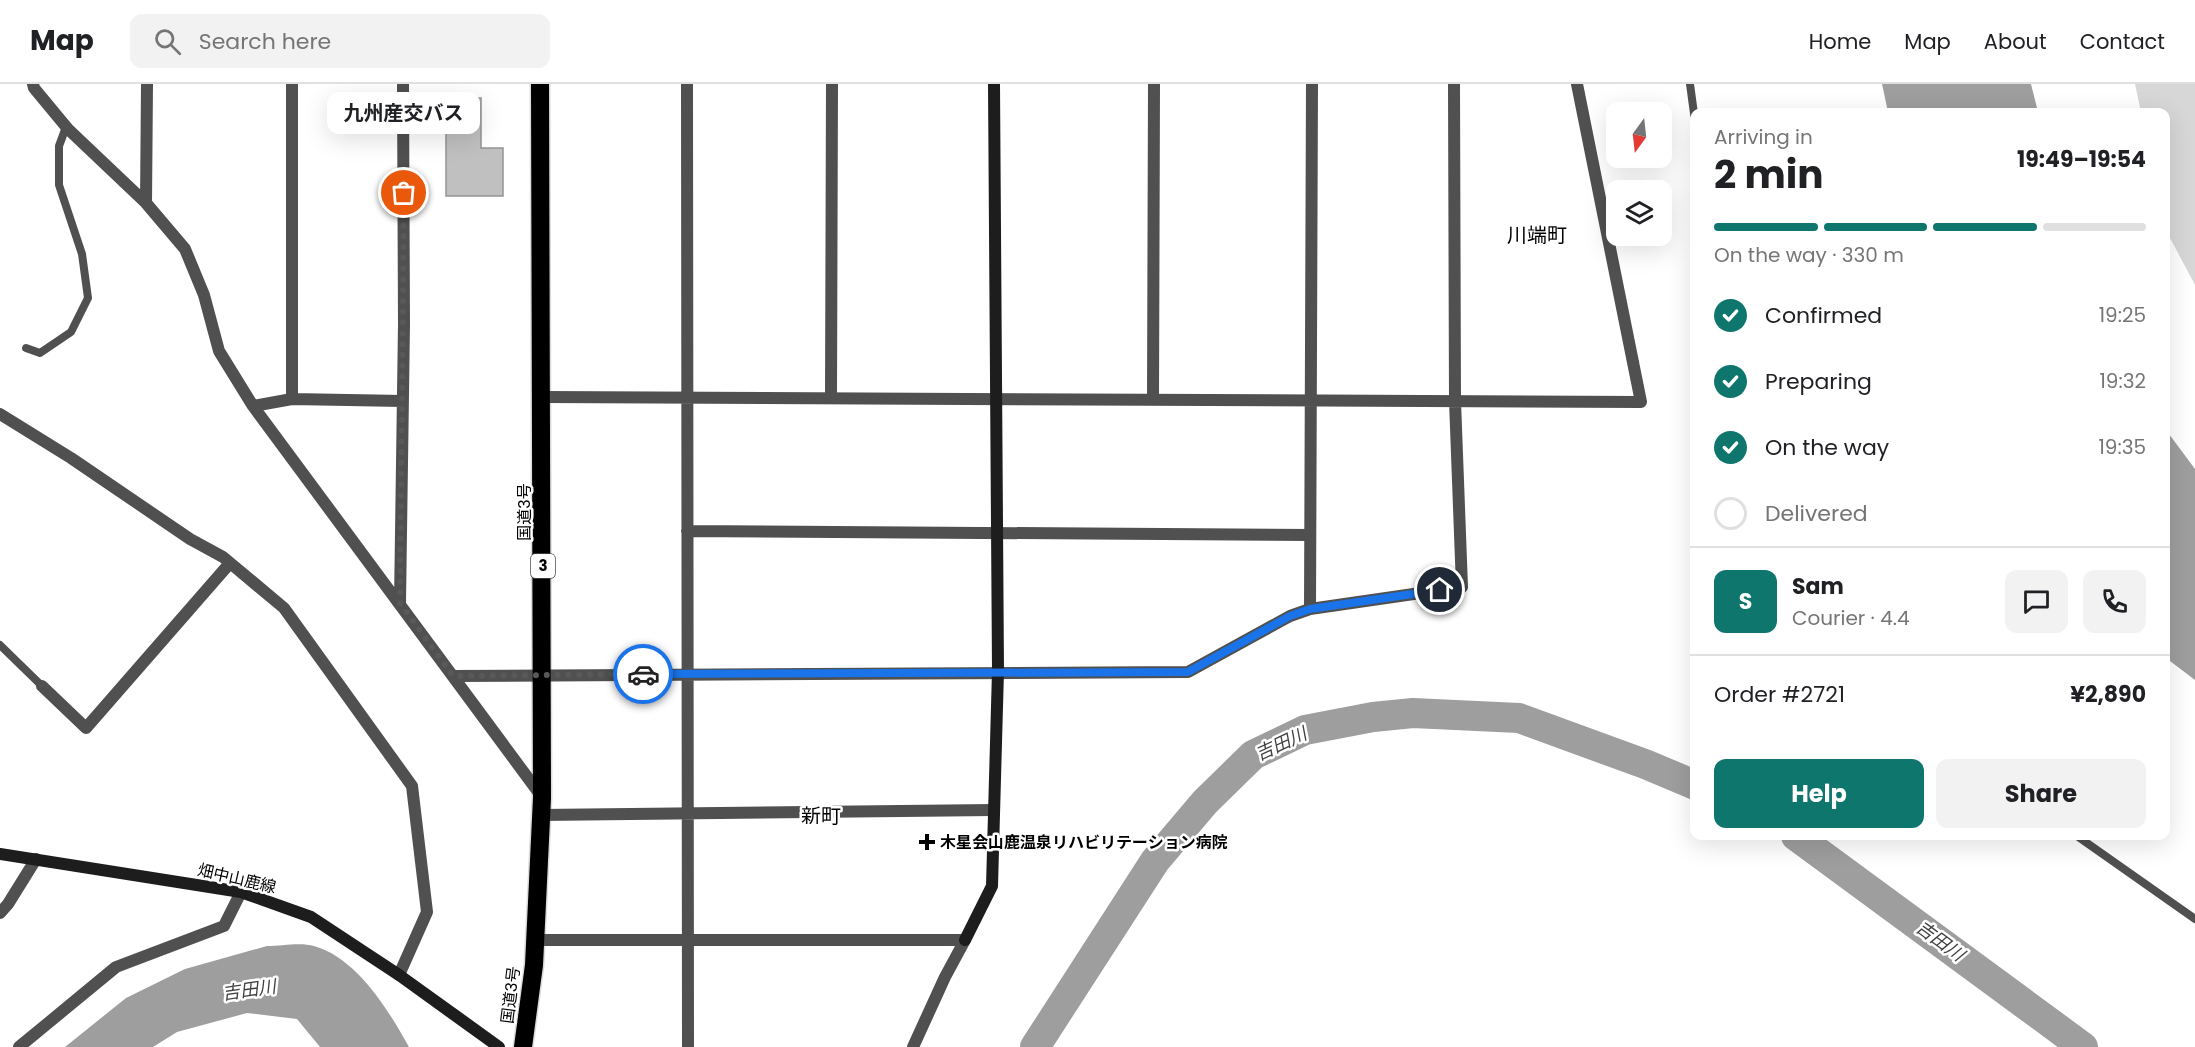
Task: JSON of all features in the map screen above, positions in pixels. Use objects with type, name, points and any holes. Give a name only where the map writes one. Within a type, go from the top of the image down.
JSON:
[{"type":"highway","name":"国道3号","points":[[523,1047],[535,940],[542,806],[543,397],[540,84]]},
{"type":"street","points":[[33,84],[66,127],[146,203],[185,249],[204,295],[219,351],[253,406],[453,676],[542,806],[689,813],[994,810]]},
{"type":"street","points":[[146,203],[147,84]]},
{"type":"street","points":[[292,84],[292,399]]},
{"type":"street","points":[[400,603],[403,401],[403,84]]},
{"type":"street","points":[[687,84],[688,1047]]},
{"type":"street","points":[[831,398],[832,84]]},
{"type":"street","points":[[913,1047],[945,977],[992,886],[998,671],[994,84]]},
{"type":"street","points":[[1153,400],[1154,84]]},
{"type":"street","points":[[1310,609],[1312,84]]},
{"type":"street","points":[[453,676],[998,671],[1159,674],[1188,672],[1290,616],[1310,609],[1461,587],[1455,401],[1454,84]]},
{"type":"street","points":[[543,397],[1641,402],[1577,84]]},
{"type":"street","points":[[253,406],[292,399],[403,401]]},
{"type":"street","points":[[0,414],[230,563],[284,608],[412,786],[427,912],[399,975]]},
{"type":"street","points":[[687,531],[1310,535]]},
{"type":"street","points":[[42,686],[86,728],[230,563]]},
{"type":"street","name":"畑中山鹿線","points":[[0,854],[241,892],[275,902],[311,916],[399,975],[499,1047]]},
{"type":"street","points":[[0,914],[36,860]]},
{"type":"street","points":[[20,1047],[116,967],[224,926],[241,892]]},
{"type":"street","points":[[535,940],[965,940]]},
{"type":"lane","points":[[1690,84],[1693,108]]},
{"type":"lane","points":[[26,348],[40,353],[71,332],[88,298],[82,254],[59,185],[59,146],[66,127]]},
{"type":"lane","points":[[0,645],[42,686]]},
{"type":"lane","points":[[2083,840],[2195,919]]},
{"type":"shaded area","points":[[2135,84],[2195,84],[2195,285],[2170,238],[2170,108],[2140,108]]},
{"type":"water","points":[[1882,84],[2031,84],[2037,108],[1887,108]]},
{"type":"water","points":[[2170,435],[2195,469],[2195,680],[2170,661]]},
{"type":"water","points":[[309,945],[330,952],[358,974],[370,987],[409,1047],[320,1047],[297,1019],[247,1013],[177,1032],[153,1047],[65,1047],[126,998],[185,969],[267,946]]},
{"type":"building","points":[[446,98],[481,98],[481,148],[503,148],[503,196],[446,196]]},
{"type":"waterway","name":"吉田川","points":[[1035,1047],[1155,861],[1205,802],[1253,755],[1305,730],[1373,717],[1413,713],[1519,718],[1690,783]]},
{"type":"waterway","name":"吉田川","points":[[1801,840],[2083,1047]]},
{"type":"way so far","points":[[404,193],[400,603],[453,676],[643,674]]},
{"type":"place","name":"九州産交バス","points":[[404,193]]},
{"type":"place","name":"木星会山鹿温泉リハビリテーション病院","points":[[927,842]]},
{"type":"district","name":"川端町","points":[[1537,235]]},
{"type":"district","name":"新町","points":[[821,816]]},
{"type":"route","points":[[643,674],[998,671],[1159,674],[1188,672],[1290,616],[1310,609],[1440,590]]}]
